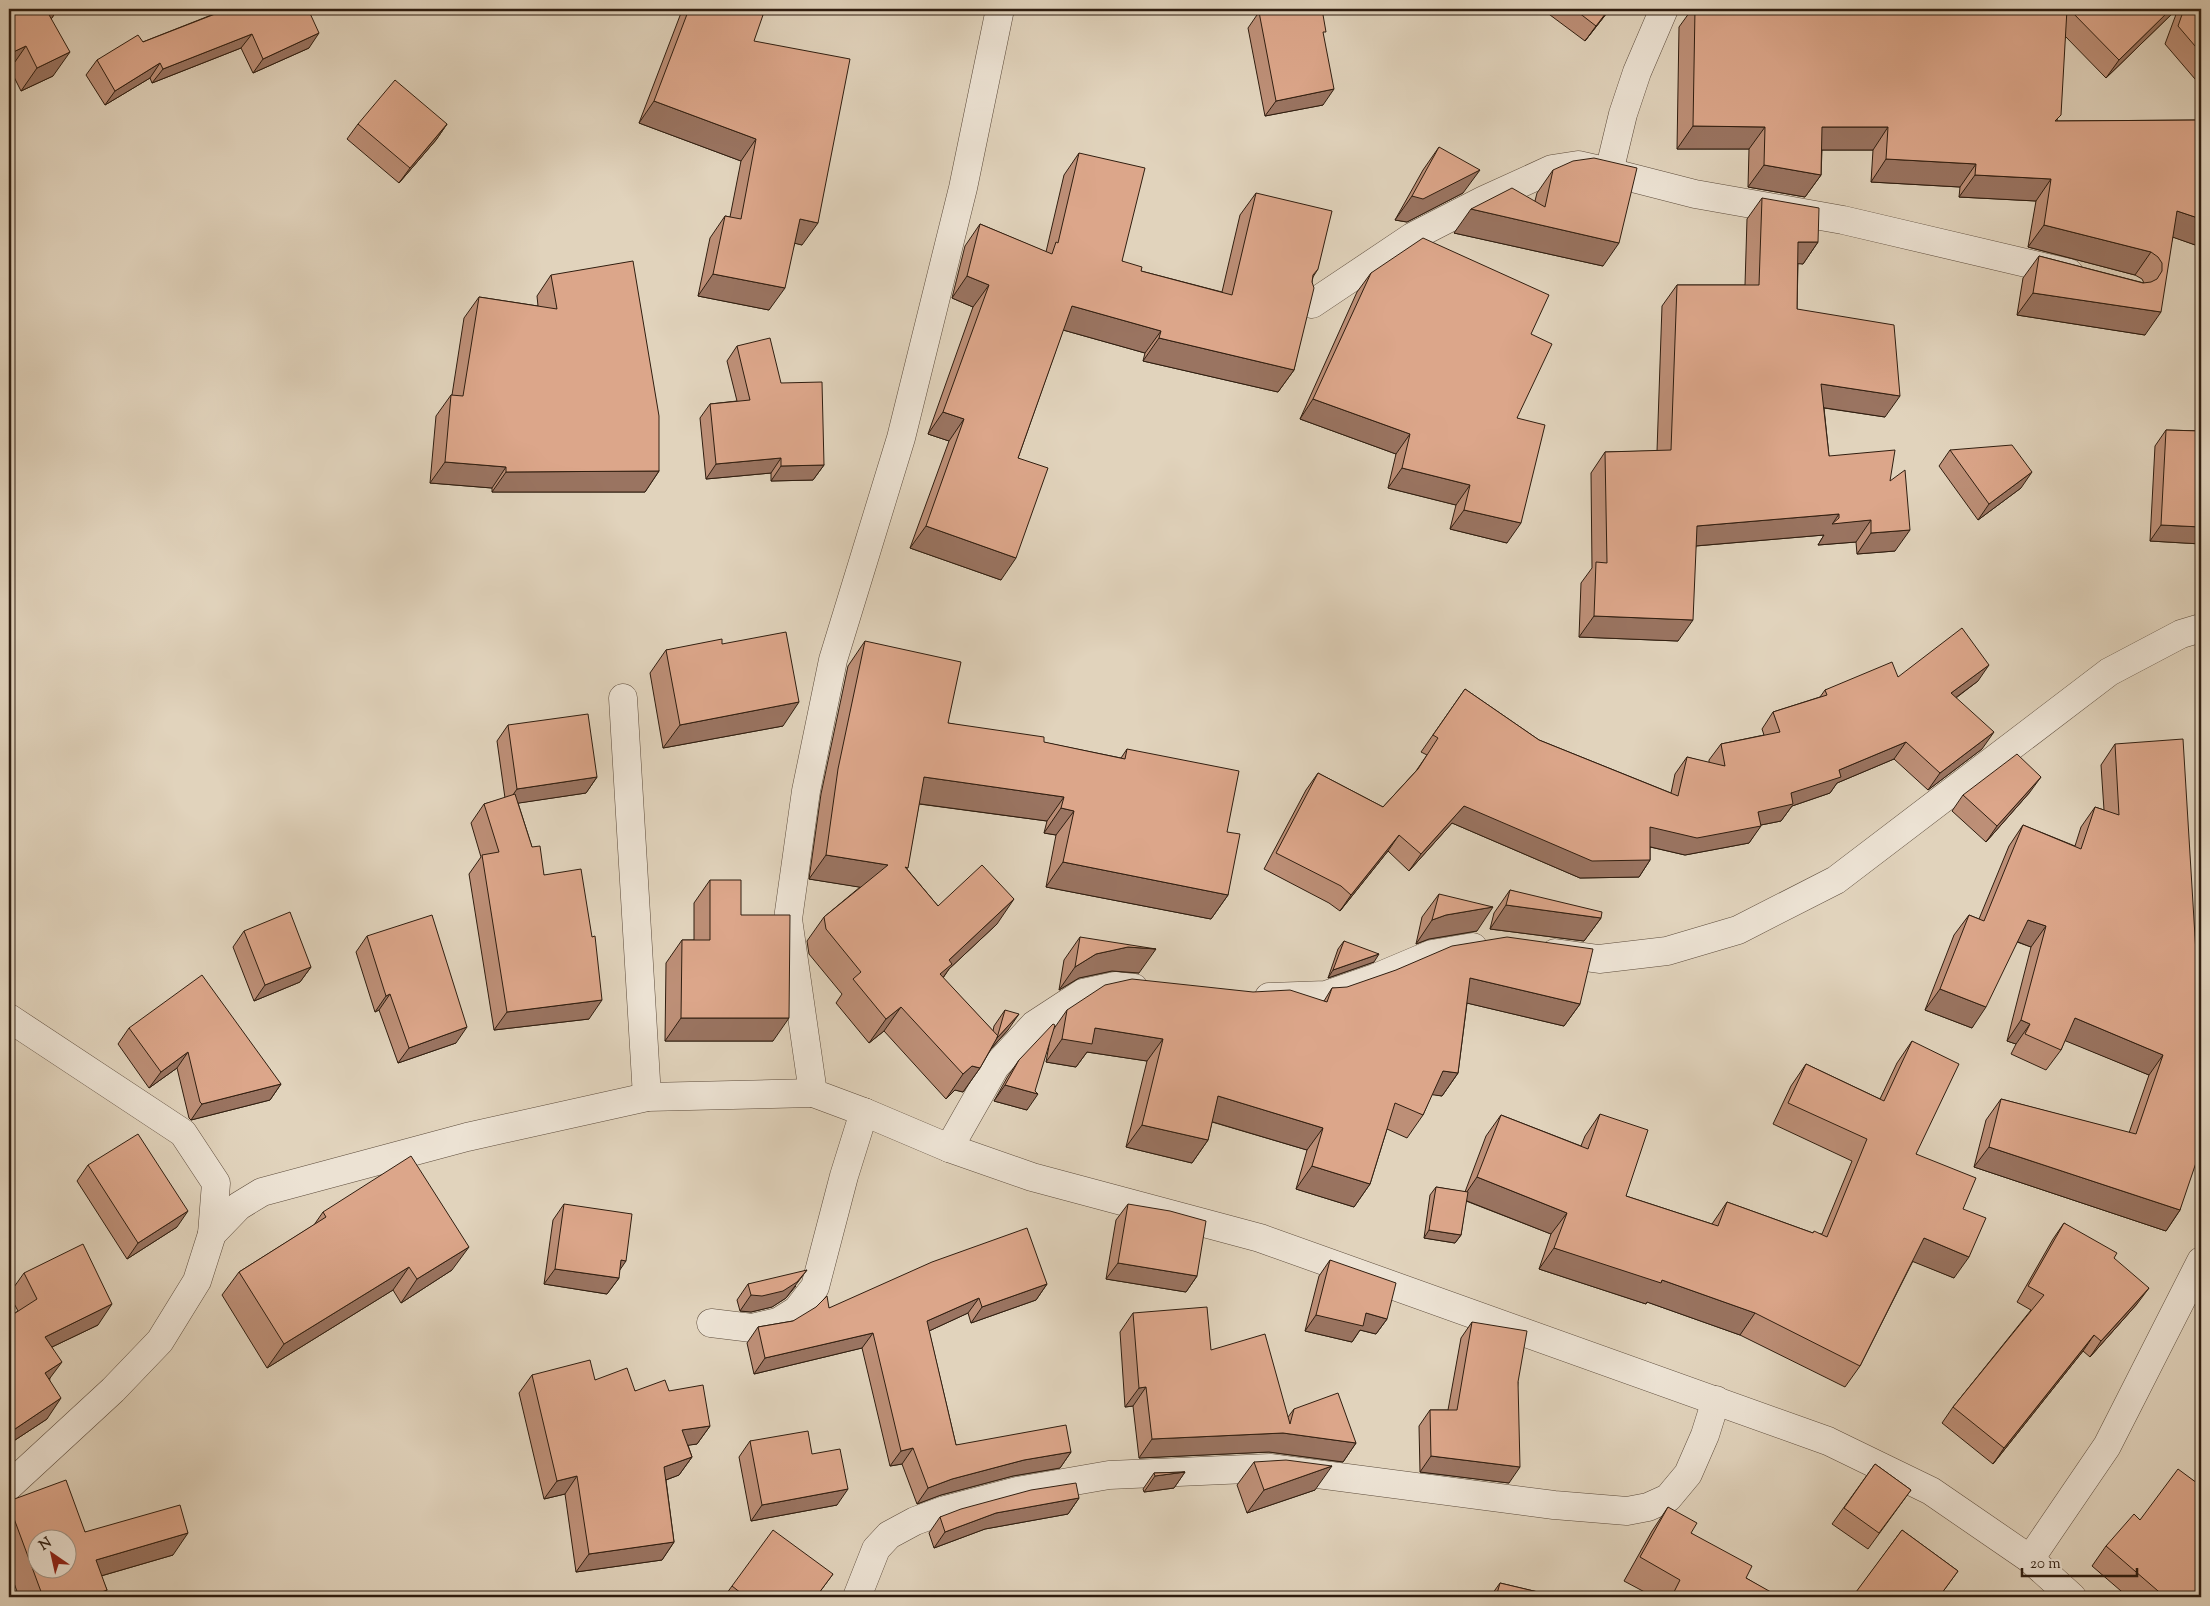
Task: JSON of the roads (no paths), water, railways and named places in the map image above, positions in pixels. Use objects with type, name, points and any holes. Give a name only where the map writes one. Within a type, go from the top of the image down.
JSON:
[{"type":"street","points":[[813,1093],[788,919],[806,791],[833,660],[901,438],[949,246],[1000,9]]},
{"type":"street","points":[[1609,172],[1623,114],[1637,72],[1664,9]]},
{"type":"street","points":[[1312,304],[1412,237],[1484,200],[1552,169],[1578,165],[1695,194],[1843,220],[2096,280]]},
{"type":"street","points":[[1530,950],[1599,959],[1667,951],[1738,930],[1836,880],[2109,672],[2181,634],[2201,628]]},
{"type":"street","points":[[623,698],[647,1097]]},
{"type":"street","points":[[1248,998],[1326,995],[1375,978],[1432,954],[1491,944],[1501,946]]},
{"type":"street","points":[[949,1148],[995,1067],[1034,1025],[1083,993],[1115,986],[1162,992]]},
{"type":"street","points":[[9,1018],[183,1133],[216,1183],[212,1234],[197,1281],[160,1341],[113,1390],[9,1486]]},
{"type":"street","points":[[212,1234],[239,1206],[262,1192],[467,1137],[647,1097],[813,1093],[864,1112],[949,1148],[1032,1177],[1260,1238],[1828,1441],[1931,1491],[2030,1559],[2072,1597]]},
{"type":"street","points":[[711,1323],[752,1328],[778,1322],[797,1310],[814,1287],[844,1176],[864,1112]]},
{"type":"street","points":[[2030,1559],[2107,1446],[2201,1261]]},
{"type":"street","points":[[857,1597],[876,1549],[890,1535],[915,1521],[1017,1491],[1109,1474],[1270,1468],[1554,1505],[1627,1511],[1648,1507],[1668,1498],[1688,1474],[1705,1435],[1716,1400]]}]
